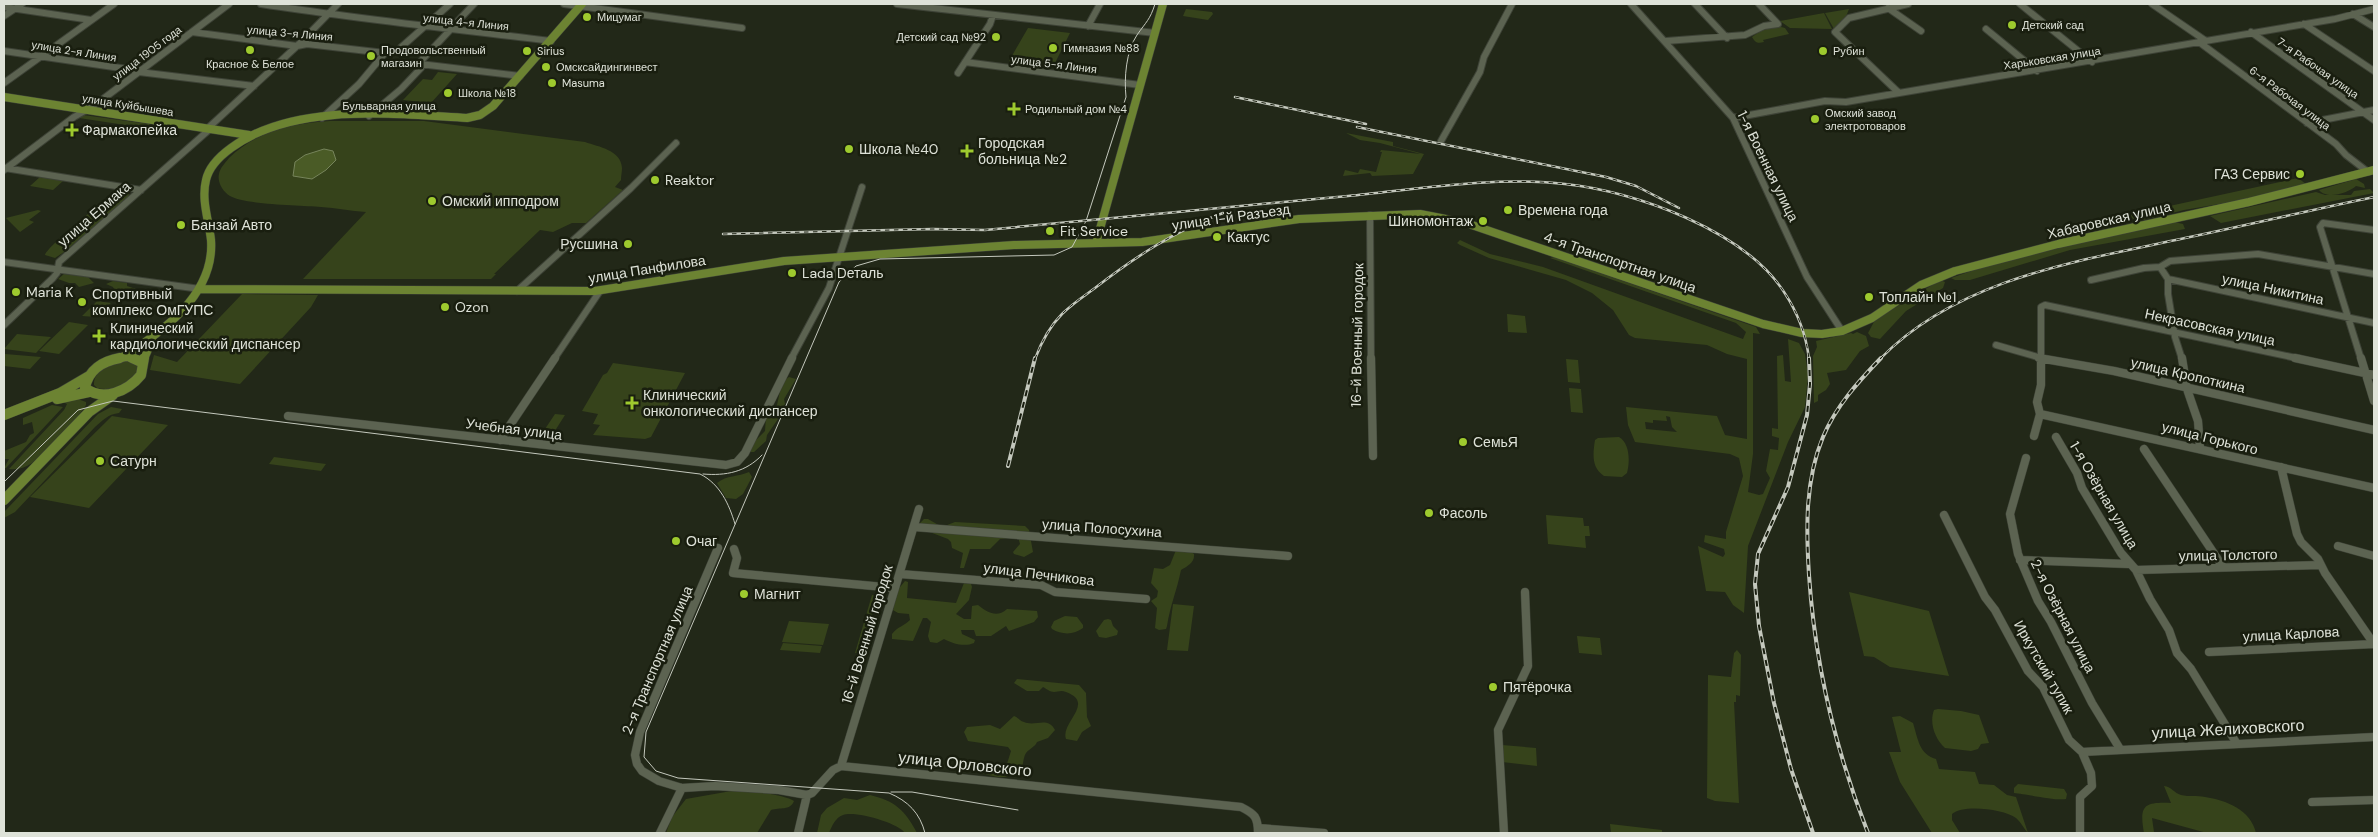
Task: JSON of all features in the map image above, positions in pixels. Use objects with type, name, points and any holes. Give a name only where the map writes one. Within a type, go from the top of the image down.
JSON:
[{"type":"main road","points":[[1096,244],[1163,4]]},
{"type":"main road","points":[[486,113],[581,5]]},
{"type":"main road","name":"улица Куйбышева","points":[[4,97],[249,135]]},
{"type":"main road","name":"Бульварная улица","points":[[4,415],[60,393],[89,376],[104,363],[121,358],[153,338],[200,289],[211,260],[205,185],[208,174],[226,151],[249,135],[288,123],[322,118],[368,116],[467,118],[486,113]]},
{"type":"main road","name":"Хабаровская улица","points":[[1861,324],[1924,283],[1997,258],[2168,218],[2282,195],[2371,171]]},
{"type":"main road","name":"4-я Транспортная улица","points":[[1370,215],[1420,214],[1446,217],[1779,329],[1804,334],[1842,331],[1861,324]]},
{"type":"main road","name":"улица 1-й Разъезд","points":[[1096,244],[1142,242],[1276,222],[1370,215]]},
{"type":"main road","name":"улица Панфилова","points":[[200,289],[600,291],[739,267],[840,257],[1014,245],[1096,244]]},
{"type":"main road","name":"Бульварная улица","points":[[119,391],[137,380],[142,374],[143,363],[153,338]]},
{"type":"main road","points":[[121,358],[139,359],[143,363]]},
{"type":"main road","points":[[89,376],[85,384],[91,393],[89,412]]},
{"type":"main road","points":[[4,419],[63,397],[91,393],[102,395],[119,391]]},
{"type":"main road","points":[[4,500],[89,412],[119,391]]},
{"type":"street","points":[[4,16],[22,4]]},
{"type":"street","points":[[4,83],[114,4]]},
{"type":"street","name":"улица 1905 года","points":[[5,168],[74,117],[87,110],[140,72],[229,4]]},
{"type":"street","name":"улица 4-я Линия","points":[[261,4],[396,21],[421,27],[551,41]]},
{"type":"street","name":"улица Ермака","points":[[4,325],[50,280],[58,269],[59,262],[209,129],[297,46],[338,4]]},
{"type":"street","name":"Бульварная улица","points":[[322,118],[359,84],[386,53],[398,50],[421,27],[434,20],[450,4]]},
{"type":"street","points":[[368,116],[401,89],[421,68],[420,64],[474,4]]},
{"type":"street","points":[[564,4],[742,28]]},
{"type":"street","points":[[896,4],[1155,34]]},
{"type":"street","points":[[968,12],[973,4]]},
{"type":"street","points":[[1088,26],[1100,4]]},
{"type":"street","points":[[1441,141],[1480,72],[1484,57],[1512,4]]},
{"type":"street","name":"1-я Военная улица","points":[[1631,4],[1733,118],[1807,277],[1842,331]]},
{"type":"street","points":[[1695,4],[1727,38]]},
{"type":"street","points":[[1666,41],[1684,38],[1727,38],[1745,35],[1764,26],[1778,24],[1759,4]]},
{"type":"street","points":[[1899,93],[1836,32],[1849,18],[1908,4]]},
{"type":"street","points":[[2020,4],[2092,62]]},
{"type":"street","name":"6-я Рабочая улица","points":[[2152,4],[2336,144],[2346,155],[2371,171]]},
{"type":"street","points":[[4,7],[91,20]]},
{"type":"street","points":[[1888,8],[1921,31]]},
{"type":"street","name":"Харьковская улица","points":[[1733,118],[1825,101],[1846,102],[2092,62],[2304,24],[2374,9]]},
{"type":"street","points":[[2353,14],[2374,27]]},
{"type":"street","points":[[958,72],[990,24],[993,15]]},
{"type":"street","points":[[2304,24],[2374,71]]},
{"type":"street","points":[[1986,29],[2037,71]]},
{"type":"street","name":"улица 3-я Линия","points":[[192,32],[297,46],[307,44],[386,53]]},
{"type":"street","name":"7-я Рабочая улица","points":[[2251,32],[2374,120]]},
{"type":"street","name":"улица 2-я Линия","points":[[4,51],[140,72],[254,86]]},
{"type":"street","name":"улица 5-я Линия","points":[[965,62],[1140,85]]},
{"type":"street","points":[[420,64],[520,76]]},
{"type":"street","points":[[2307,123],[2374,110]]},
{"type":"street","points":[[517,291],[631,188],[676,143]]},
{"type":"street","points":[[5,168],[141,190]]},
{"type":"street","points":[[840,257],[862,187]]},
{"type":"street","name":"16-й Военный городок","points":[[1370,215],[1369,406],[1372,456]]},
{"type":"street","points":[[2374,230],[2323,223],[2320,227],[2374,401]]},
{"type":"street","points":[[2091,280],[2144,268],[2160,267],[2170,261],[2258,254],[2374,274]]},
{"type":"street","name":"Учебная улица","points":[[288,416],[500,440],[534,446],[590,450],[718,465],[737,462],[745,453],[785,370],[809,329],[840,257]]},
{"type":"street","points":[[4,262],[200,289]]},
{"type":"street","points":[[2160,267],[2168,279],[2168,294],[2175,332],[2185,371],[2187,388],[2198,420],[2200,447]]},
{"type":"street","name":"улица Никитина","points":[[2168,279],[2374,323]]},
{"type":"street","points":[[500,440],[600,291]]},
{"type":"street","name":"Некрасовская улица","points":[[2042,359],[2041,307],[2045,305],[2374,375]]},
{"type":"street","name":"улица Кропоткина","points":[[1996,344],[2042,359],[2114,371],[2374,430]]},
{"type":"street","points":[[2034,436],[2040,414],[2037,402],[2041,385],[2042,359]]},
{"type":"street","name":"улица Горького","points":[[2040,414],[2200,447],[2281,468],[2374,488]]},
{"type":"street","name":"1-я Озёрная улица","points":[[2056,437],[2077,473],[2082,488],[2128,564],[2136,570],[2150,599],[2169,630],[2177,653],[2191,670],[2237,744]]},
{"type":"street","points":[[2144,449],[2223,567]]},
{"type":"street","name":"2-я Озёрная улица","points":[[2026,458],[2010,515],[2020,560],[2044,614],[2051,622],[2079,679],[2120,749]]},
{"type":"street","points":[[2281,468],[2297,534],[2301,542],[2315,554],[2320,565],[2374,644]]},
{"type":"street","name":"16-й Военный городок","points":[[841,766],[919,510]]},
{"type":"street","name":"Иркутский тупик","points":[[1944,515],[1985,598],[1995,610],[2028,671],[2043,687],[2069,740],[2082,752],[2091,773],[2092,786],[2082,793],[2080,797],[2080,833]]},
{"type":"street","name":"улица Полосухина","points":[[914,527],[1288,556]]},
{"type":"street","points":[[2338,546],[2374,556]]},
{"type":"street","name":"2-я Транспортная улица","points":[[682,788],[659,781],[642,771],[637,764],[636,745],[718,548]]},
{"type":"street","points":[[734,549],[737,558],[733,573],[895,588]]},
{"type":"street","points":[[2020,560],[2128,564]]},
{"type":"street","name":"улица Толстого","points":[[2136,570],[2223,567],[2273,568],[2320,565]]},
{"type":"street","name":"улица Печникова","points":[[900,574],[1041,585],[1055,592],[1146,599]]},
{"type":"street","points":[[1504,833],[1498,730],[1528,666],[1525,592]]},
{"type":"street","name":"улица Карлова","points":[[2209,652],[2374,644]]},
{"type":"street","name":"улица Желиховского","points":[[2082,752],[2374,737]]},
{"type":"street","points":[[660,833],[682,788],[715,786],[779,790],[807,795],[812,793],[824,778],[841,766]]},
{"type":"street","name":"улица Орловского","points":[[841,766],[1241,807],[1255,814],[1258,831]]},
{"type":"street","points":[[798,833],[807,795]]},
{"type":"street","points":[[2312,802],[2374,800]]},
{"type":"street","points":[[1258,831],[1324,833]]},
{"type":"shaded area","points":[[1186,9],[1212,12],[1213,14],[1208,20],[1183,16]]},
{"type":"shaded area","points":[[1849,9],[1845,19],[1834,29],[1825,13]]},
{"type":"shaded area","points":[[1824,13],[1832,29],[1790,28],[1780,21]]},
{"type":"shaded area","points":[[1777,26],[1785,28],[1789,34],[1763,40],[1764,42],[1760,43],[1752,37],[1763,29]]},
{"type":"shaded area","points":[[1028,28],[1070,33],[1053,67],[1009,61]]},
{"type":"shaded area","points":[[438,72],[457,74],[431,103],[403,100],[423,79],[432,80]]},
{"type":"shaded area","points":[[83,115],[150,125],[145,128],[79,118]]},
{"type":"shaded area","name":"Омский ипподром","points":[[330,121],[424,121],[585,142],[608,150],[618,157],[622,168],[621,180],[615,187],[623,190],[586,223],[572,223],[553,232],[540,230],[491,279],[303,279],[366,212],[327,207],[260,203],[237,199],[227,194],[223,189],[219,180],[219,174],[229,158],[251,141],[263,135],[289,126]]},
{"type":"shaded area","points":[[1346,133],[1393,142],[1393,146],[1424,154],[1413,174],[1372,176],[1370,173],[1343,176],[1345,170],[1358,173],[1360,169],[1376,172],[1381,150],[1421,154],[1380,143],[1360,140]]},
{"type":"shaded area","points":[[324,149],[333,151],[336,160],[326,170],[312,179],[293,176],[295,162],[305,155]]},
{"type":"shaded area","points":[[40,177],[63,181],[53,190],[30,186]]},
{"type":"shaded area","points":[[2298,178],[2306,184],[2237,201],[2184,210],[2143,220],[2136,221],[2128,215]]},
{"type":"shaded area","points":[[2356,179],[2364,184],[2365,188],[2356,186],[2343,193],[2332,195],[2327,195],[2319,190]]},
{"type":"shaded area","points":[[2370,189],[2374,193],[2221,223],[2210,216],[2316,192],[2325,195],[2351,195],[2354,191]]},
{"type":"shaded area","points":[[126,191],[129,193],[128,198],[64,252],[55,258],[45,255],[64,234],[97,207],[112,196]]},
{"type":"shaded area","points":[[38,210],[41,211],[29,220],[34,222],[20,232],[6,218]]},
{"type":"shaded area","points":[[2174,222],[2183,224],[2185,229],[2070,250],[1970,280],[1955,280],[1951,278],[2000,261]]},
{"type":"shaded area","points":[[1460,240],[1490,254],[1543,267],[1743,339],[1746,332],[1736,323],[1550,258],[1554,257],[1756,327],[1760,334],[1753,333],[1753,454],[1748,492],[1759,495],[1763,494],[1770,478],[1766,471],[1770,449],[1778,450],[1779,438],[1772,436],[1772,428],[1778,429],[1777,356],[1783,355],[1785,381],[1791,382],[1788,339],[1799,343],[1805,354],[1808,375],[1805,407],[1788,442],[1748,546],[1744,613],[1733,605],[1725,592],[1706,591],[1698,546],[1723,557],[1725,554],[1724,549],[1704,542],[1705,535],[1726,539],[1726,532],[1743,476],[1739,458],[1730,454],[1635,442],[1628,425],[1626,407],[1717,416],[1725,435],[1747,439],[1747,359],[1727,354],[1707,345],[1635,338],[1629,335],[1613,310],[1592,293],[1566,280],[1489,258],[1457,243]],"holes":[[[1666,416],[1670,417],[1672,427],[1677,432],[1646,429],[1645,422],[1653,423],[1653,420],[1667,421]]]},
{"type":"shaded area","points":[[64,274],[88,277],[94,283],[79,287],[75,283],[58,279]]},
{"type":"shaded area","points":[[1940,280],[1945,282],[1943,288],[1906,311],[1880,339],[1871,337],[1868,333],[1875,320]]},
{"type":"shaded area","points":[[113,281],[127,283],[127,286],[136,289],[129,295],[116,294],[113,287],[106,284]]},
{"type":"shaded area","points":[[242,294],[318,295],[311,307],[240,384],[150,370],[154,355],[177,362]]},
{"type":"shaded area","points":[[97,301],[111,303],[96,317],[82,316]]},
{"type":"shaded area","points":[[1507,314],[1525,316],[1527,333],[1508,332]]},
{"type":"shaded area","points":[[69,322],[88,325],[59,354],[39,351]]},
{"type":"shaded area","points":[[1857,332],[1866,336],[1869,346],[1860,351],[1846,370],[1827,373],[1830,384],[1826,390],[1818,395],[1818,401],[1814,403],[1813,356],[1817,347],[1816,341]]},
{"type":"shaded area","points":[[17,334],[51,337],[36,353],[4,349]]},
{"type":"shaded area","points":[[5,354],[41,357],[30,369],[4,366]]},
{"type":"shaded area","points":[[1566,359],[1578,360],[1580,383],[1568,382]]},
{"type":"shaded area","points":[[127,361],[137,366],[137,371],[130,380],[120,386],[109,389],[97,388],[94,385],[97,375],[105,367]]},
{"type":"shaded area","points":[[613,363],[685,373],[651,437],[645,439],[593,435],[600,425],[593,424],[598,414],[582,411],[603,375],[607,373]]},
{"type":"shaded area","points":[[789,377],[796,379],[784,399],[785,404],[776,415],[778,419],[767,435],[766,441],[754,452],[749,452],[753,443],[765,431],[766,416],[777,405],[782,382]]},
{"type":"shaded area","points":[[1569,388],[1581,389],[1583,413],[1571,412]]},
{"type":"shaded area","points":[[75,398],[86,402],[86,405],[61,436],[32,463],[21,468],[9,469],[64,410],[67,404],[61,401]]},
{"type":"shaded area","points":[[52,405],[63,407],[4,468],[9,459],[4,459],[4,451],[26,442],[30,435],[34,433],[32,422],[23,425],[23,418]]},
{"type":"shaded area","points":[[111,407],[122,409],[119,413],[108,416],[95,427],[15,512],[4,518],[4,512],[98,414]]},
{"type":"shaded area","points":[[555,414],[565,415],[551,437],[541,435]]},
{"type":"shaded area","name":"Сатурн","points":[[112,416],[168,425],[89,508],[30,497]]},
{"type":"shaded area","points":[[1619,437],[1627,448],[1629,464],[1627,473],[1622,477],[1604,476],[1595,465],[1595,440],[1598,438]]},
{"type":"shaded area","points":[[274,457],[326,464],[321,471],[269,464]]},
{"type":"shaded area","points":[[749,472],[752,477],[743,494],[736,499],[726,498],[717,483]]},
{"type":"shaded area","points":[[1546,515],[1583,518],[1584,526],[1589,526],[1590,536],[1585,536],[1586,548],[1548,544]]},
{"type":"shaded area","points":[[924,519],[928,519],[942,527],[955,522],[1025,526],[1029,530],[1033,552],[1024,557],[1014,554],[1013,552],[1020,544],[1018,537],[1000,539],[990,549],[970,549],[964,568],[960,568],[963,553],[952,548],[951,542],[948,539],[919,528],[919,524]]},
{"type":"shaded area","points":[[1176,550],[1188,550],[1194,554],[1194,557],[1190,564],[1181,570],[1166,629],[1159,630],[1155,628],[1157,608],[1151,601],[1157,597],[1158,591],[1151,583],[1154,568],[1163,569],[1170,565]]},
{"type":"shaded area","points":[[905,581],[908,582],[907,598],[956,603],[964,583],[971,584],[969,600],[956,614],[964,619],[971,619],[972,606],[978,605],[996,614],[1007,609],[1037,611],[1038,617],[1034,622],[1009,631],[1006,626],[991,636],[976,636],[974,630],[961,630],[962,634],[975,640],[974,643],[967,645],[955,644],[944,639],[937,643],[930,642],[928,636],[931,622],[927,618],[923,618],[913,641],[892,639],[892,634],[910,620],[909,614],[898,613],[893,610],[896,592]]},
{"type":"shaded area","points":[[1849,592],[1929,611],[1949,676],[1890,667],[1874,657],[1864,656]]},
{"type":"shaded area","points":[[872,595],[878,596],[860,653],[855,653]]},
{"type":"shaded area","points":[[1173,604],[1194,606],[1188,651],[1167,650]]},
{"type":"shaded area","points":[[1065,616],[1077,617],[1083,628],[1076,632],[1068,633],[1052,629],[1054,621]]},
{"type":"shaded area","points":[[1104,620],[1111,620],[1113,626],[1118,631],[1117,635],[1106,638],[1099,637],[1096,631]]},
{"type":"shaded area","points":[[789,621],[829,624],[823,645],[782,642]]},
{"type":"shaded area","points":[[1577,636],[1600,638],[1602,655],[1579,653]]},
{"type":"shaded area","points":[[783,643],[822,646],[820,653],[780,650]]},
{"type":"shaded area","points":[[1737,650],[1741,655],[1740,696],[1736,695],[1736,702],[1734,702],[1739,803],[1715,801],[1707,798],[1708,675],[1731,677],[1734,653]]},
{"type":"shaded area","points":[[1017,679],[1079,685],[1086,693],[1087,717],[1091,726],[1082,732],[1077,741],[1066,739],[1068,726],[1078,707],[1078,702],[1074,697],[1064,691],[1051,692],[1043,687],[1039,691],[1027,691],[1014,683]]},
{"type":"shaded area","points":[[1934,710],[1979,715],[1989,743],[1981,744],[1978,749],[1971,751],[1945,748],[1936,735],[1932,720]]},
{"type":"shaded area","points":[[1014,716],[1023,722],[1049,724],[1055,730],[1048,738],[1037,742],[1028,751],[1021,768],[1011,776],[999,777],[976,771],[975,766],[1006,767],[1011,751],[1008,747],[968,741],[964,732],[967,727],[990,725],[1000,729]]},
{"type":"shaded area","points":[[1900,716],[1913,723],[1920,745],[1926,754],[1936,759],[1939,769],[1975,772],[1979,784],[1994,785],[2007,795],[2016,797],[2028,833],[2016,818],[2010,815],[1993,810],[1974,808],[1957,811],[1952,814],[1952,820],[1960,833],[1932,833],[1900,782],[1889,752],[1901,752],[1892,717]]},
{"type":"shaded area","points":[[1502,745],[1536,748],[1537,766],[1502,762]]},
{"type":"shaded area","points":[[2018,784],[2064,789],[2067,794],[2066,799],[2014,793],[2014,788]]},
{"type":"shaded area","points":[[2164,786],[2181,795],[2213,798],[2229,804],[2249,818],[2256,833],[2207,833],[2152,818],[2154,832],[2156,833],[2144,833],[2142,816],[2146,807],[2155,803],[2171,803]]},
{"type":"shaded area","points":[[737,790],[776,795],[794,801],[790,806],[771,810],[757,833],[666,833],[672,817],[686,799]]},
{"type":"shaded area","points":[[870,795],[886,800],[903,812],[917,833],[905,833],[886,822],[866,816],[849,814],[838,818],[829,833],[817,833],[821,815],[827,808],[844,798],[857,800]]},
{"type":"shaded area","points":[[1610,824],[1662,830],[1662,833],[1611,833]]},
{"type":"tram line","points":[[925,833],[920,819],[912,808],[889,793],[678,778],[656,771],[644,757],[646,732],[839,282],[856,266],[880,259],[1054,255],[1072,247],[1086,221],[1126,97],[1125,82],[1130,49],[1155,4]]},
{"type":"tram line","points":[[4,482],[78,410],[113,401],[700,474],[713,483],[723,495],[735,524]]},
{"type":"tram line","points":[[703,474],[735,472],[756,461],[762,455]]},
{"type":"tram line","points":[[891,792],[912,792],[1018,810]]},
{"type":"railway","points":[[1235,97],[1366,124]]},
{"type":"railway","points":[[1357,127],[1606,177],[1636,186],[1679,208]]},
{"type":"railway","points":[[723,234],[933,229],[985,230],[1456,184],[1484,182],[1565,184],[1593,188],[1655,205],[1716,233],[1743,250],[1766,270],[1789,300],[1803,332],[1809,359]]},
{"type":"railway","points":[[1880,359],[1911,331],[1946,309],[1983,291],[2022,277],[2104,255],[2374,197]]},
{"type":"railway","points":[[1035,359],[1043,341],[1054,324],[1074,303],[1156,245],[1223,213]]},
{"type":"railway","points":[[1008,466],[1035,358]]},
{"type":"railway","points":[[1809,358],[1810,384],[1807,415],[1788,487],[1758,554],[1755,584],[1759,626],[1774,703],[1791,769],[1813,833]]},
{"type":"railway","points":[[1868,833],[1846,770],[1828,706],[1812,608],[1807,522],[1813,470],[1823,437],[1841,405],[1856,385],[1880,359]]},
{"type":"place","name":"Мицумаг","points":[[587,17]]},
{"type":"place","name":"Детский сад","points":[[2012,25]]},
{"type":"place","name":"Детский сад №92","points":[[996,37]]},
{"type":"place","name":"Гимназия №88","points":[[1053,48]]},
{"type":"place","name":"Красное & Белое","points":[[250,50]]},
{"type":"place","name":"Sirius","points":[[527,51]]},
{"type":"place","name":"Рубин","points":[[1823,51]]},
{"type":"place","name":"Продовольственный магазин","points":[[371,56]]},
{"type":"place","name":"Омсксайдингинвест","points":[[546,67]]},
{"type":"place","name":"Masuma","points":[[552,83]]},
{"type":"place","name":"Школа №18","points":[[448,93]]},
{"type":"place","name":"Родильный дом №4","points":[[1014,109]]},
{"type":"place","name":"Омский завод электротоваров","points":[[1815,119]]},
{"type":"place","name":"Фармакопейка","points":[[72,130]]},
{"type":"place","name":"Школа №40","points":[[849,149]]},
{"type":"place","name":"Городская больница №2","points":[[967,151]]},
{"type":"place","name":"ГАЗ Сервис","points":[[2300,174]]},
{"type":"place","name":"Reaktor","points":[[655,180]]},
{"type":"place","name":"Омский ипподром","points":[[432,201]]},
{"type":"place","name":"Времена года","points":[[1508,210]]},
{"type":"place","name":"Шиномонтаж","points":[[1483,221]]},
{"type":"place","name":"Банзай Авто","points":[[181,225]]},
{"type":"place","name":"Fit Service","points":[[1050,231]]},
{"type":"place","name":"Кактус","points":[[1217,237]]},
{"type":"place","name":"Русшина","points":[[628,244]]},
{"type":"place","name":"Lada Dеталь","points":[[792,273]]},
{"type":"place","name":"Maria K","points":[[16,292]]},
{"type":"place","name":"Топлайн №1","points":[[1869,297]]},
{"type":"place","name":"Спортивный комплекс ОмГУПС","points":[[82,302]]},
{"type":"place","name":"Ozon","points":[[445,307]]},
{"type":"place","name":"Клинический кардиологический диспансер","points":[[99,336]]},
{"type":"place","name":"Клинический онкологический диспансер","points":[[632,403]]},
{"type":"place","name":"СемьЯ","points":[[1463,442]]},
{"type":"place","name":"Сатурн","points":[[100,461]]},
{"type":"place","name":"Фасоль","points":[[1429,513]]},
{"type":"place","name":"Очаг","points":[[676,541]]},
{"type":"place","name":"Магнит","points":[[744,594]]},
{"type":"place","name":"Пятёрочка","points":[[1493,687]]}]
